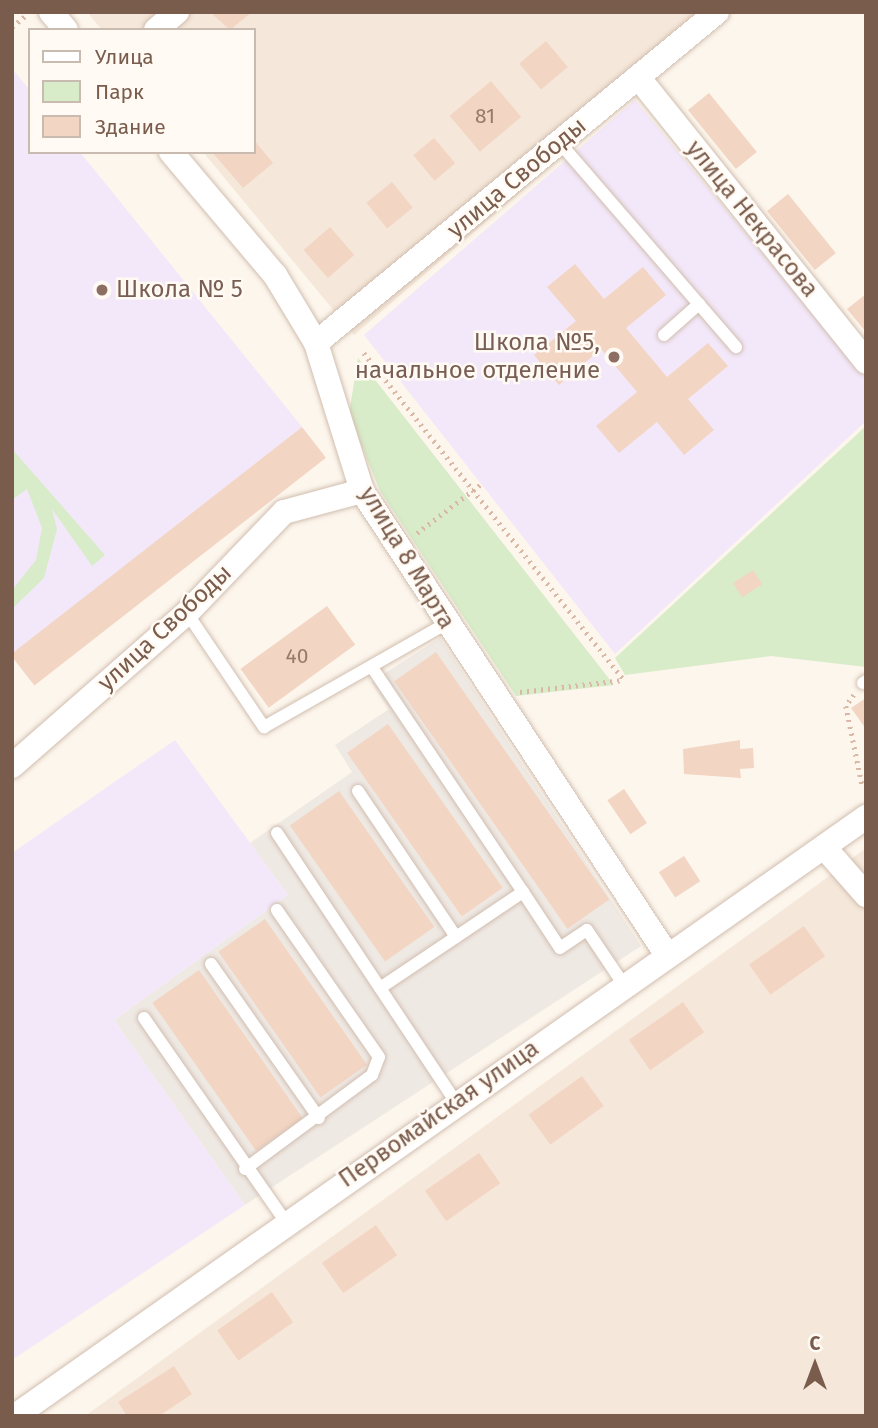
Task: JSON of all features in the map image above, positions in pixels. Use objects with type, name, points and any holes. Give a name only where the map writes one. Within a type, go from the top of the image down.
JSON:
[{"type":"street","points":[[51,12],[64,28]]},
{"type":"street","points":[[158,28],[177,12]]},
{"type":"street","name":"улица Свободы","points":[[316,343],[717,12]]},
{"type":"street","name":"улица Некрасова","points":[[638,77],[866,362]]},
{"type":"street","name":"улица 8 Марта","points":[[173,154],[275,275],[316,343],[362,491],[667,955]]},
{"type":"street","name":"улица Свободы","points":[[12,766],[187,613],[284,512],[362,491]]},
{"type":"street","name":"Первомайская улица","points":[[15,1416],[285,1221],[866,817]]},
{"type":"street","points":[[824,847],[866,895]]},
{"type":"lane","points":[[559,142],[737,347]]},
{"type":"lane","points":[[664,335],[699,304]]},
{"type":"lane","points":[[187,613],[264,727],[373,669],[447,624]]},
{"type":"lane","points":[[373,669],[560,948],[587,930],[624,985]]},
{"type":"lane","points":[[358,791],[456,937]]},
{"type":"lane","points":[[277,833],[456,1102]]},
{"type":"lane","points":[[380,988],[523,892]]},
{"type":"lane","points":[[245,1169],[319,1118],[372,1075],[379,1056],[277,910]]},
{"type":"lane","points":[[211,964],[319,1118]]},
{"type":"lane","points":[[144,1018],[245,1169],[285,1221]]},
{"type":"path","points":[[12,27],[25,16]]},
{"type":"path","points":[[364,353],[624,680],[494,695]]},
{"type":"path","points":[[400,547],[481,484]]},
{"type":"path","points":[[862,785],[846,706],[864,682]]},
{"type":"shaded area","points":[[87,12],[730,12],[354,335],[205,154],[256,154],[256,28],[100,28]]},
{"type":"shaded area","name":"Школа № 5","points":[[12,69],[28,88],[28,154],[82,154],[302,427],[12,657]]},
{"type":"shaded area","name":"Школа №5, начальное отделение","points":[[635,100],[866,379],[866,421],[615,654],[364,335]]},
{"type":"shaded area","points":[[440,638],[641,946],[245,1205],[114,1020],[288,895],[250,843],[352,772],[335,745],[389,709],[371,682]]},
{"type":"shaded area","points":[[175,740],[288,895],[114,1020],[245,1205],[12,1360],[12,853]]},
{"type":"shaded area","points":[[866,848],[866,1416],[85,1416],[817,885]]},
{"type":"green space","points":[[358,358],[614,685],[516,696],[380,491],[349,414]]},
{"type":"green space","points":[[866,426],[866,667],[771,656],[625,675],[615,658]]},
{"type":"green space","points":[[12,449],[105,555],[92,566],[52,509],[57,529],[44,578],[12,609],[12,590],[36,560],[42,528],[27,489],[12,500]]},
{"type":"building","points":[[210,12],[252,12],[232,28],[228,28]]},
{"type":"building","points":[[546,41],[568,67],[541,90],[519,63]]},
{"type":"building","points":[[491,81],[521,117],[480,152],[450,116]]},
{"type":"building","points":[[709,93],[757,152],[736,169],[688,110]]},
{"type":"building","points":[[434,138],[455,163],[435,181],[413,155]]},
{"type":"building","points":[[256,142],[273,163],[243,188],[214,154],[256,154]]},
{"type":"building","points":[[392,182],[413,208],[387,228],[366,203]]},
{"type":"building","points":[[788,194],[836,253],[815,270],[767,211]]},
{"type":"building","points":[[330,227],[354,255],[328,278],[304,250]]},
{"type":"building","points":[[575,264],[604,299],[643,267],[666,295],[626,328],[667,377],[708,343],[728,366],[688,399],[714,430],[684,455],[657,422],[619,453],[596,426],[637,392],[601,349],[559,385],[534,355],[576,321],[547,287]]},
{"type":"building","points":[[866,294],[866,332],[847,309]]},
{"type":"building","points":[[302,427],[326,458],[34,686],[12,654]]},
{"type":"building","points":[[753,570],[762,584],[742,597],[733,583]]},
{"type":"building","points":[[327,606],[355,645],[269,708],[240,669]]},
{"type":"building","points":[[436,652],[609,899],[567,929],[394,681]]},
{"type":"building","points":[[866,698],[866,729],[851,708]]},
{"type":"building","points":[[388,724],[503,888],[462,917],[347,753]]},
{"type":"building","points":[[740,740],[740,749],[753,748],[754,768],[740,769],[741,778],[684,774],[683,749]]},
{"type":"building","points":[[624,789],[647,823],[630,834],[607,800]]},
{"type":"building","points":[[339,791],[434,927],[385,961],[290,825]]},
{"type":"building","points":[[684,856],[700,881],[675,897],[659,872]]},
{"type":"building","points":[[265,919],[367,1065],[320,1098],[218,952]]},
{"type":"building","points":[[804,926],[825,956],[770,995],[749,964]]},
{"type":"building","points":[[199,970],[303,1118],[256,1151],[152,1003]]},
{"type":"building","points":[[683,1002],[704,1032],[650,1070],[629,1040]]},
{"type":"building","points":[[582,1076],[604,1106],[550,1145],[529,1115]]},
{"type":"building","points":[[479,1153],[500,1183],[446,1221],[425,1191]]},
{"type":"building","points":[[376,1225],[397,1255],[343,1293],[322,1263]]},
{"type":"building","points":[[272,1292],[293,1322],[238,1361],[217,1330]]},
{"type":"building","points":[[174,1366],[192,1394],[159,1416],[127,1416],[118,1402]]},
{"type":"place","name":"Школа № 5","points":[[102,290]]},
{"type":"place","name":"Школа №5, начальное отделение","points":[[614,357]]}]
